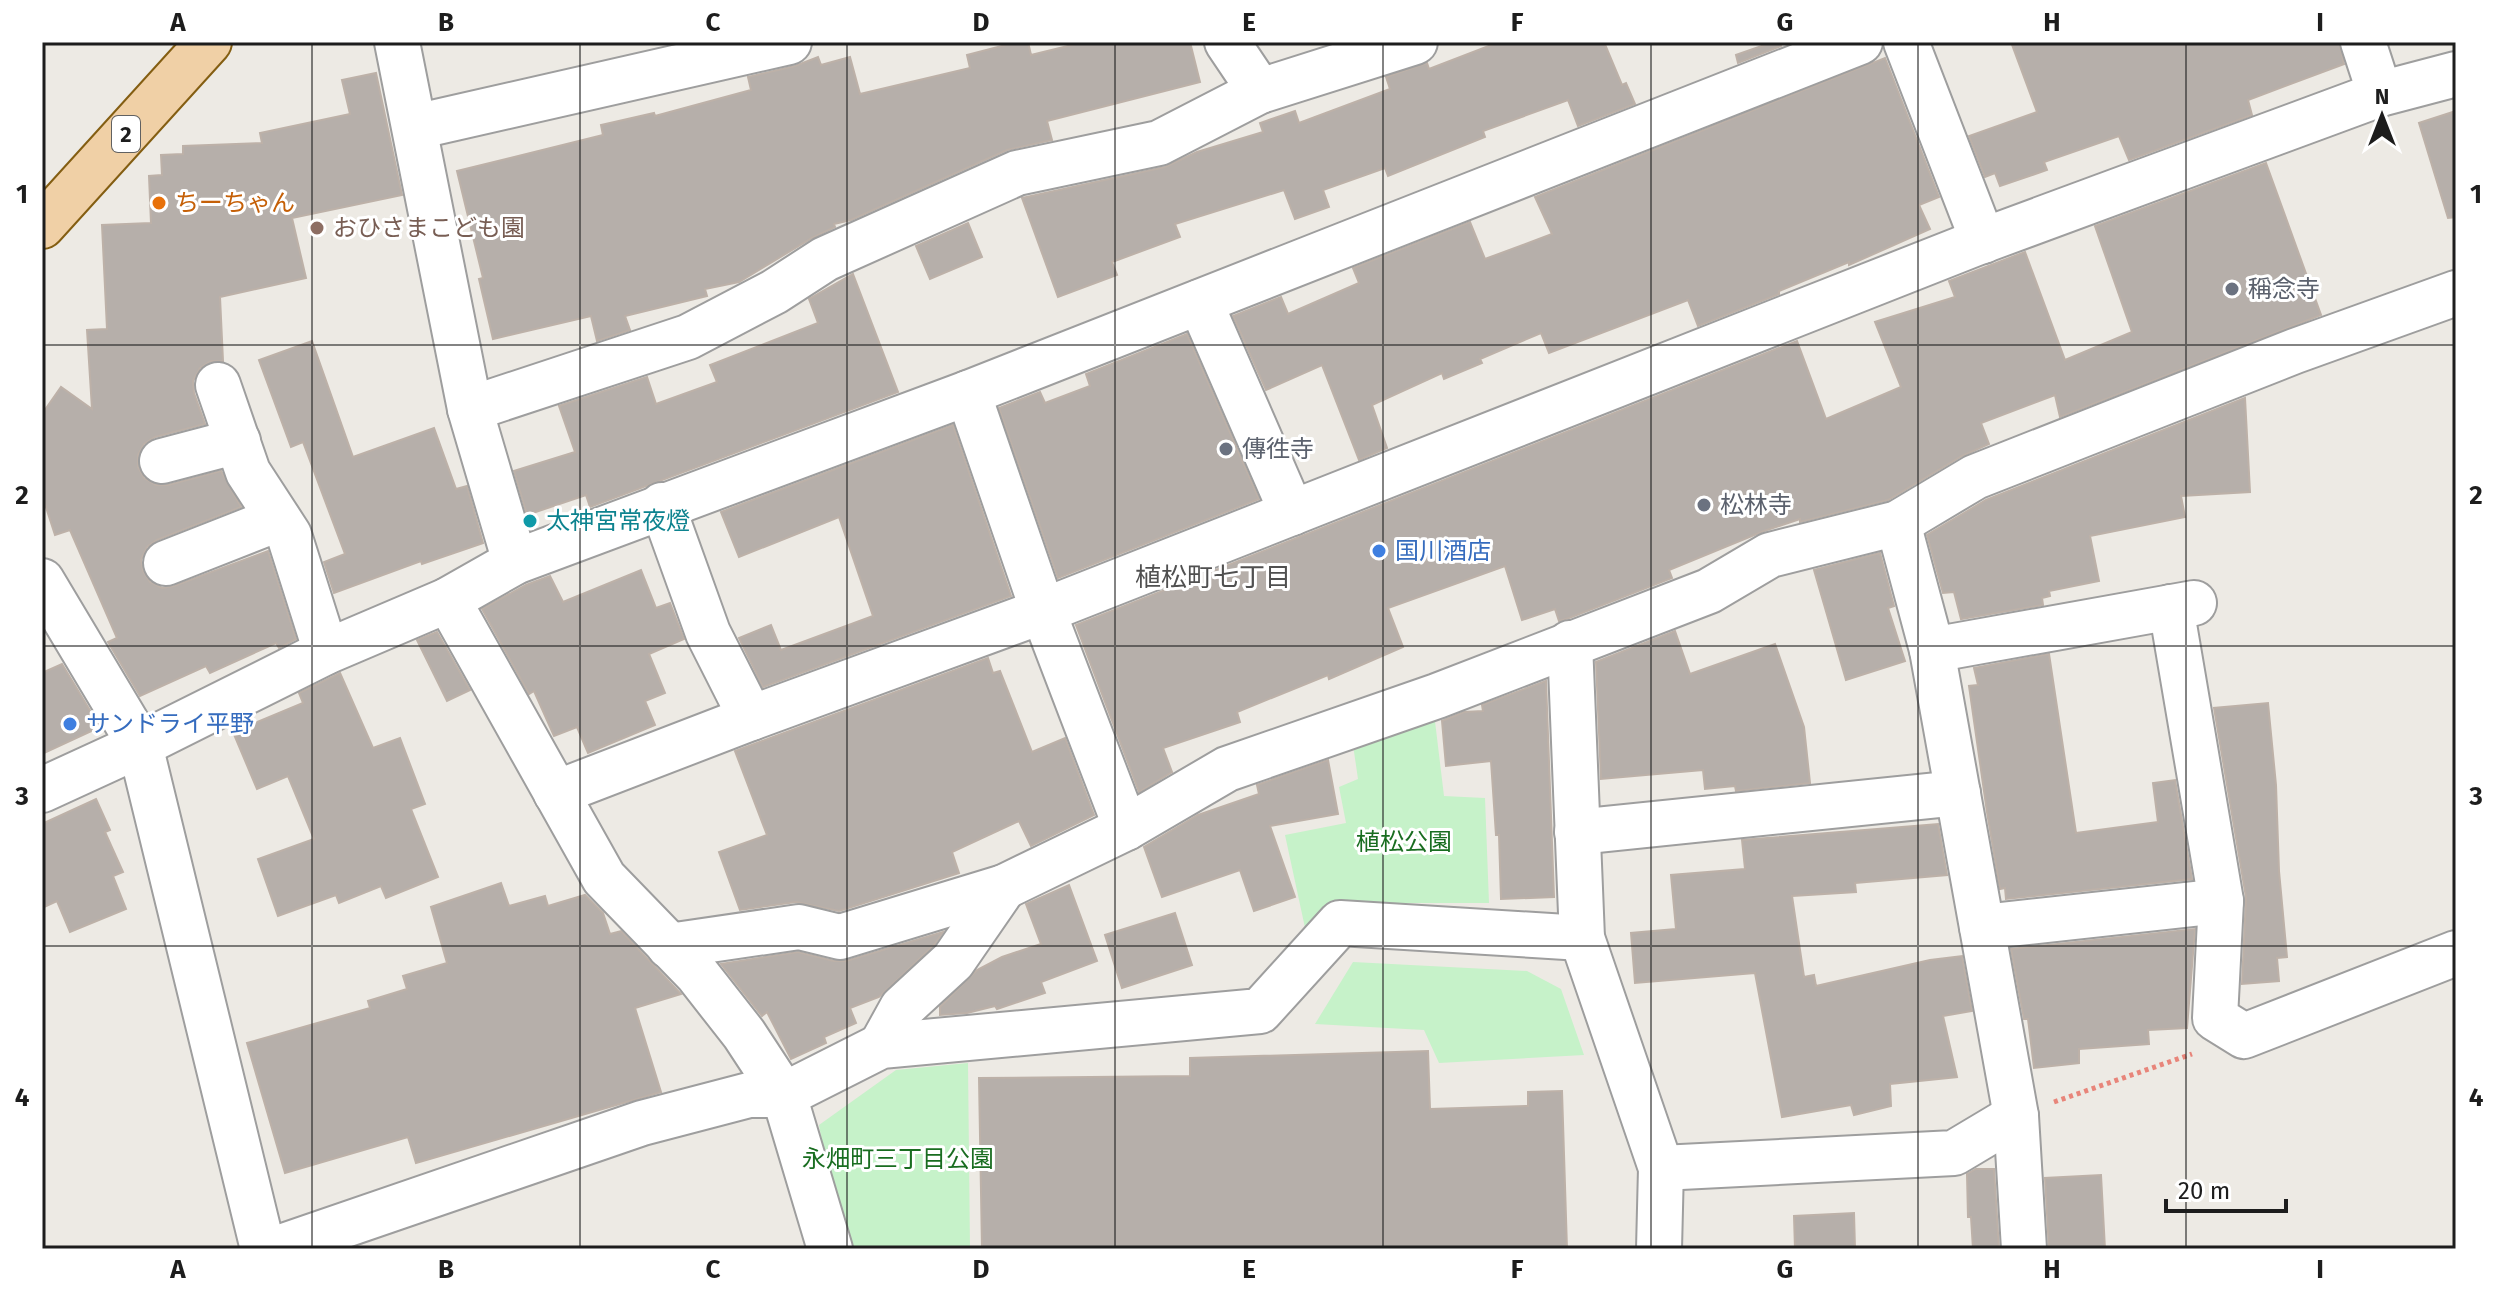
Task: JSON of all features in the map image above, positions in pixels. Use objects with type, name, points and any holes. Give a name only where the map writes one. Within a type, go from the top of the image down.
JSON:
[{"type":"main road","name":"2","points":[[42,226],[209,42]]},
{"type":"street","points":[[397,42],[470,409],[515,562]]},
{"type":"street","points":[[415,127],[789,42]]},
{"type":"street","points":[[1227,42],[1260,91]]},
{"type":"street","points":[[470,409],[688,337],[774,292],[825,259],[1017,173],[1159,143],[1260,91],[1415,42]]},
{"type":"street","points":[[42,790],[326,652],[448,600],[515,562],[968,393],[1200,302],[1810,52],[1860,42]]},
{"type":"street","points":[[1906,42],[1983,241]]},
{"type":"street","points":[[2363,42],[2380,94]]},
{"type":"street","points":[[556,793],[1043,611],[1983,241],[2380,94],[2456,74]]},
{"type":"street","points":[[669,946],[799,927],[840,937],[1004,887],[1126,828],[1227,769],[1437,696],[1709,591],[1770,555],[1898,523],[1975,477],[2295,351],[2456,293]]},
{"type":"street","points":[[1200,302],[1292,513]]},
{"type":"street","points":[[218,385],[248,472],[289,535],[326,652]]},
{"type":"street","points":[[968,393],[1043,611],[1126,828]]},
{"type":"street","points":[[162,461],[238,441]]},
{"type":"street","points":[[662,505],[708,633],[751,718]]},
{"type":"street","points":[[166,563],[278,519]]},
{"type":"street","points":[[1898,523],[1932,650],[2016,1116],[2024,1249]]},
{"type":"street","points":[[42,581],[140,745],[263,1249]]},
{"type":"street","points":[[448,600],[604,878],[697,974],[744,1034],[784,1095],[830,1249]]},
{"type":"street","points":[[1932,650],[2182,605],[2221,901],[2215,1018],[2244,1036],[2456,953]]},
{"type":"street","points":[[1570,643],[1582,938],[1661,1168],[1659,1249]]},
{"type":"street","points":[[1577,832],[1958,793]]},
{"type":"street","points":[[881,1046],[902,1008],[953,961],[1004,887]]},
{"type":"street","points":[[1982,927],[2221,901]]},
{"type":"street","points":[[275,1249],[642,1123],[749,1095],[784,1095],[881,1046],[1260,1011],[1340,923],[1582,938]]},
{"type":"street","points":[[1661,1168],[1954,1153],[2016,1116]]},
{"type":"path","points":[[2016,1116],[2244,1036]]},
{"type":"green space","name":"植松公園","points":[[1434,713],[1444,796],[1485,798],[1489,903],[1347,903],[1307,937],[1285,835],[1346,823],[1339,787],[1358,779],[1352,738]]},
{"type":"green space","points":[[1353,962],[1527,971],[1561,989],[1584,1055],[1439,1063],[1424,1030],[1315,1024]]},
{"type":"green space","name":"永畑町三丁目公園","points":[[968,1063],[970,1249],[854,1249],[831,1192],[819,1125],[896,1070]]},
{"type":"building","points":[[1028,42],[1031,55],[1084,42],[1190,42],[1200,82],[1047,121],[1052,140],[1007,150],[851,220],[834,224],[835,227],[739,282],[705,289],[707,296],[625,316],[630,330],[597,341],[591,316],[493,339],[479,279],[483,278],[457,171],[603,135],[601,125],[654,113],[655,116],[751,90],[748,77],[818,57],[821,65],[850,57],[860,94],[970,68],[967,55]]},
{"type":"building","points":[[1499,42],[1604,42],[1622,85],[1626,83],[1635,104],[1578,126],[1568,100],[1483,131],[1485,137],[1388,176],[1385,168],[1323,190],[1329,207],[1295,219],[1284,190],[1175,224],[1180,237],[1112,262],[1117,275],[1058,297],[1022,198],[1165,167],[1197,152],[1263,132],[1260,123],[1295,111],[1299,123],[1390,89],[1386,77],[1427,63],[1429,69]]},
{"type":"building","points":[[1779,42],[1781,46],[1738,63],[1736,55]]},
{"type":"building","points":[[2011,42],[2339,42],[2344,64],[2248,100],[2252,115],[2129,160],[2119,136],[2044,162],[2047,170],[2000,186],[1995,173],[1985,177],[1969,136],[2037,112]]},
{"type":"building","points":[[1885,58],[1939,197],[1919,205],[1930,229],[1698,326],[1688,300],[1549,353],[1541,333],[1480,359],[1482,363],[1444,379],[1442,373],[1372,405],[1387,448],[1359,460],[1322,365],[1266,390],[1233,316],[1281,297],[1288,314],[1359,283],[1353,268],[1470,222],[1485,259],[1552,234],[1535,197]]},
{"type":"building","points":[[376,73],[402,195],[292,218],[306,278],[220,297],[223,361],[211,361],[200,368],[193,381],[205,424],[155,437],[144,444],[138,455],[138,467],[144,478],[156,485],[168,485],[221,471],[241,507],[157,540],[147,547],[141,560],[150,582],[162,588],[174,586],[268,551],[296,639],[279,648],[276,643],[210,673],[206,666],[140,696],[108,642],[117,638],[70,530],[55,535],[42,495],[42,414],[61,387],[92,409],[87,330],[107,329],[102,225],[151,223],[149,176],[162,175],[161,155],[183,154],[183,146],[262,143],[260,133],[350,114],[342,80]]},
{"type":"building","points":[[2456,111],[2456,217],[2448,218],[2419,123]]},
{"type":"building","points":[[2266,163],[2321,315],[2060,417],[2055,395],[1981,423],[1989,444],[1962,456],[1888,500],[1800,522],[1800,519],[1764,531],[1669,570],[1672,578],[1569,618],[1559,621],[1555,609],[1522,620],[1505,566],[1388,608],[1403,647],[1329,679],[1328,675],[1237,712],[1240,722],[1163,748],[1172,772],[1139,792],[1076,625],[1797,341],[1826,419],[1901,387],[1875,322],[1955,297],[1949,281],[2025,252],[2065,360],[2132,332],[2095,226]]},
{"type":"building","points":[[968,223],[982,257],[930,279],[916,246]]},
{"type":"building","points":[[853,274],[898,392],[590,507],[586,495],[527,515],[514,471],[575,452],[559,406],[647,377],[656,404],[717,382],[710,365],[818,323],[809,299]]},
{"type":"building","points":[[1187,334],[1259,499],[1058,578],[999,408],[1040,392],[1045,403],[1090,386],[1086,374]]},
{"type":"building","points":[[312,341],[353,457],[434,428],[456,489],[467,486],[483,543],[422,564],[421,561],[334,593],[324,562],[345,554],[303,442],[291,447],[259,360]]},
{"type":"building","points":[[2245,398],[2250,492],[2181,496],[2185,517],[2090,536],[2099,581],[2049,591],[2050,596],[2042,598],[2043,605],[1961,619],[1954,592],[1943,593],[1927,535],[1986,500]]},
{"type":"building","points":[[953,425],[1011,596],[763,687],[739,638],[771,625],[781,650],[873,616],[839,517],[739,557],[721,512]]},
{"type":"building","points":[[1880,553],[1894,606],[1888,608],[1905,661],[1846,680],[1814,570]]},
{"type":"building","points":[[641,570],[656,608],[670,603],[684,639],[649,654],[665,693],[645,701],[655,725],[588,753],[577,727],[554,736],[534,691],[529,694],[482,609],[550,576],[563,602]]},
{"type":"building","points":[[1675,631],[1690,674],[1775,644],[1804,727],[1810,783],[1736,791],[1735,786],[1705,789],[1703,770],[1601,779],[1596,662]]},
{"type":"building","points":[[437,632],[470,690],[447,701],[417,640]]},
{"type":"building","points":[[2049,654],[2076,833],[2158,822],[2153,783],[2175,780],[2192,879],[2006,899],[2005,888],[2000,889],[1969,686],[1978,685],[1974,668]]},
{"type":"building","points":[[988,658],[993,673],[1000,671],[1032,752],[1065,738],[1094,815],[1031,846],[1019,821],[952,852],[959,873],[839,911],[796,902],[740,910],[719,852],[767,835],[735,751]]},
{"type":"building","points":[[62,664],[100,727],[42,754],[42,673]]},
{"type":"building","points":[[340,673],[373,748],[400,738],[425,804],[411,809],[438,877],[386,898],[381,886],[339,903],[336,895],[278,916],[258,859],[314,839],[288,776],[257,789],[233,732],[303,703],[299,693]]},
{"type":"building","points":[[1546,681],[1554,897],[1501,899],[1499,835],[1496,835],[1491,761],[1446,766],[1442,721],[1464,712],[1483,711],[1482,705]]},
{"type":"building","points":[[2268,703],[2287,957],[2277,958],[2279,981],[2242,984],[2246,897],[2214,708]]},
{"type":"building","points":[[1328,760],[1338,814],[1270,826],[1295,897],[1254,911],[1240,870],[1162,897],[1144,847],[1198,815],[1259,794],[1257,785]]},
{"type":"building","points":[[96,799],[110,830],[105,832],[123,872],[113,876],[126,909],[70,932],[57,901],[42,908],[42,824]]},
{"type":"building","points":[[1938,824],[1947,875],[1855,883],[1856,892],[1792,896],[1804,977],[1814,975],[1816,986],[1930,960],[1962,956],[1972,1011],[1943,1016],[1957,1077],[1890,1084],[1891,1106],[1854,1115],[1851,1105],[1782,1117],[1755,973],[1635,983],[1631,933],[1676,929],[1671,875],[1745,869],[1742,840]]},
{"type":"building","points":[[501,883],[509,906],[545,896],[548,906],[585,895],[603,913],[610,934],[621,931],[681,994],[635,1008],[661,1092],[416,1163],[408,1137],[285,1173],[247,1043],[370,1008],[368,1001],[407,989],[403,976],[447,963],[431,907]]},
{"type":"building","points":[[1069,885],[1097,961],[1041,982],[1045,993],[997,1009],[995,1006],[940,1015],[940,1007],[977,970],[1002,957],[1041,944],[1026,904]]},
{"type":"building","points":[[1175,913],[1192,965],[1122,988],[1105,935]]},
{"type":"building","points":[[2195,929],[2187,1028],[2148,1030],[2149,1044],[2079,1049],[2079,1063],[2034,1068],[2028,1019],[2024,1019],[2011,949]]},
{"type":"building","points":[[943,932],[934,945],[879,997],[850,1008],[856,1023],[824,1037],[826,1043],[791,1059],[767,1012],[762,1016],[721,964],[798,952],[846,961]]},
{"type":"building","points":[[1428,1051],[1430,1109],[1528,1106],[1528,1092],[1562,1091],[1567,1249],[982,1249],[979,1078],[1190,1076],[1190,1058]]},
{"type":"building","points":[[1976,1169],[1994,1169],[1999,1249],[1973,1249],[1971,1217],[1968,1217],[1967,1174]]},
{"type":"building","points":[[2101,1175],[2105,1249],[2049,1249],[2045,1178]]},
{"type":"building","points":[[1854,1213],[1855,1249],[1795,1249],[1794,1216]]},
{"type":"place","name":"ちーちゃん","points":[[159,203]]},
{"type":"place","name":"おひさまこども園","points":[[317,228]]},
{"type":"place","name":"稱念寺","points":[[2232,289]]},
{"type":"place","name":"傳徃寺","points":[[1226,449]]},
{"type":"place","name":"松林寺","points":[[1704,505]]},
{"type":"place","name":"太神宮常夜燈","points":[[530,521]]},
{"type":"place","name":"国川酒店","points":[[1379,551]]},
{"type":"place","name":"サンドライ平野","points":[[70,724]]},
{"type":"district","name":"植松町七丁目","points":[[1213,577]]}]
